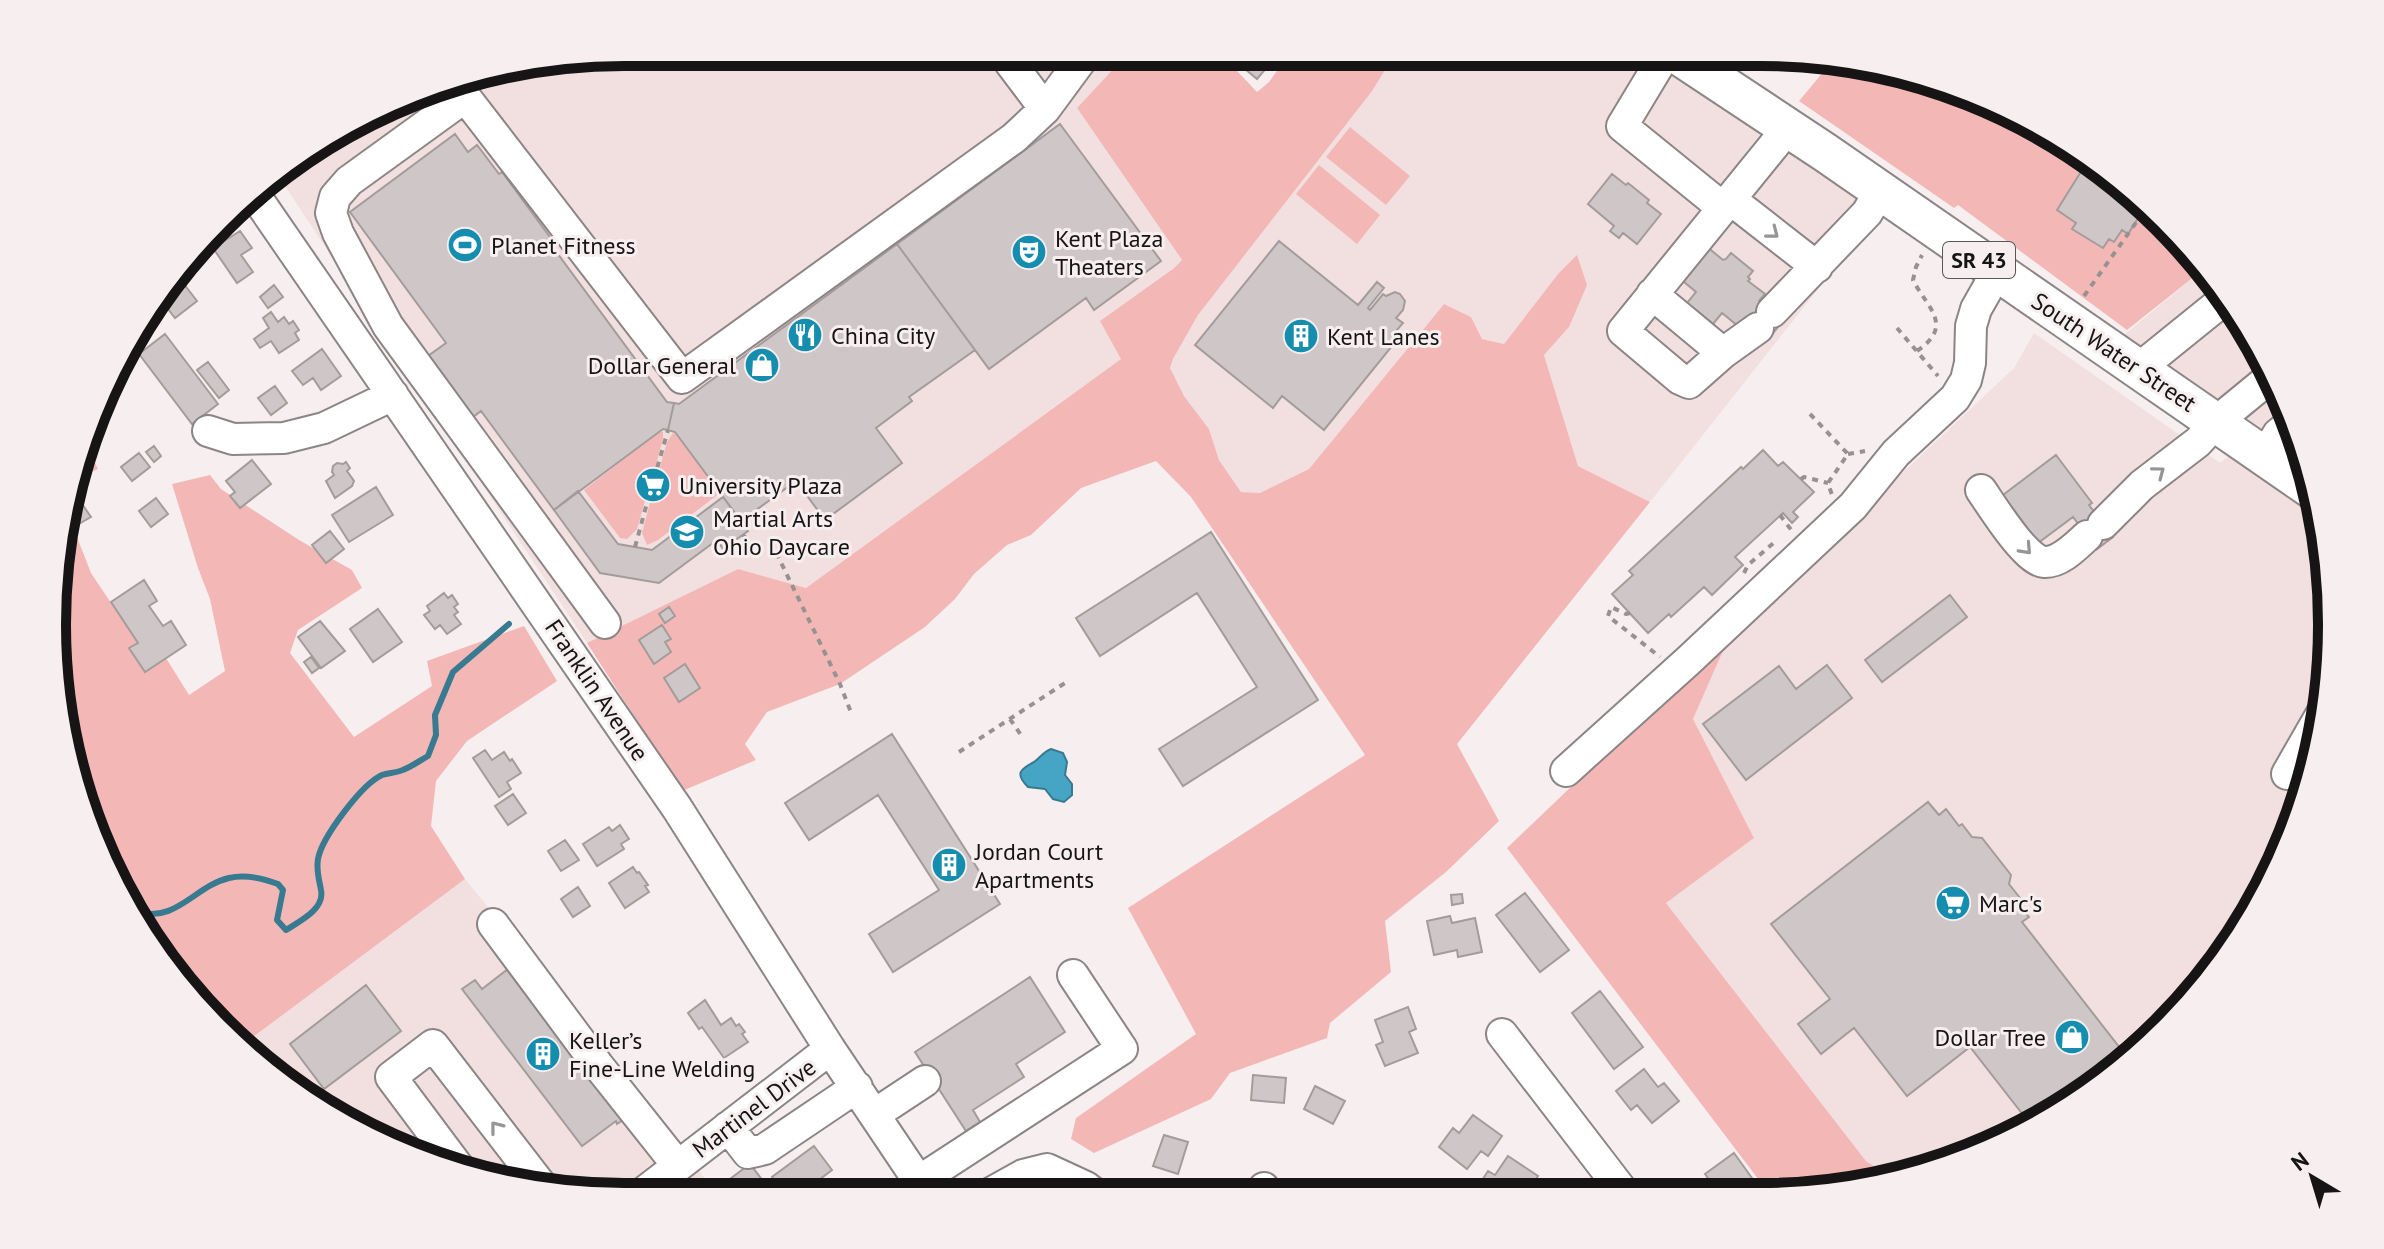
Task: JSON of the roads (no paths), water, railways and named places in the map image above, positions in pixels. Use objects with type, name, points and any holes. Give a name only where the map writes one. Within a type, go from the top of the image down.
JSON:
[{"type":"main road","name":"South Water Street","points":[[1695,66],[2299,481]]},
{"type":"street","points":[[1013,66],[1045,109]]},
{"type":"street","points":[[461,91],[682,378],[1014,138],[1045,109],[1077,66]]},
{"type":"street","points":[[1658,66],[1622,126],[1817,267]]},
{"type":"street","points":[[452,94],[349,181],[335,197],[331,213],[338,233],[388,326],[605,623]]},
{"type":"street","points":[[1788,128],[1623,331],[1680,379],[1689,383],[1698,377],[1765,320],[1867,213],[1880,191]]},
{"type":"street","name":"Franklin Avenue","points":[[260,202],[677,808],[830,1049],[920,1183]]},
{"type":"street","points":[[1566,771],[1853,506],[1896,453],[1955,398],[1966,380],[1970,363],[1971,326],[1976,309],[1997,272]]},
{"type":"street","points":[[1652,294],[1723,353]]},
{"type":"street","points":[[2137,370],[2217,305]]},
{"type":"street","points":[[1981,490],[2032,557],[2042,562],[2052,561],[2095,530],[2142,485],[2198,442],[2216,422],[2263,384]]},
{"type":"street","points":[[208,431],[233,439],[284,438],[324,428],[393,395]]},
{"type":"street","points":[[2264,457],[2282,430]]},
{"type":"street","points":[[2287,774],[2305,743]]},
{"type":"street","points":[[493,924],[597,1064],[678,1166]]},
{"type":"street","points":[[930,1183],[1122,1049],[1073,975]]},
{"type":"street","points":[[1502,1034],[1616,1183]]},
{"type":"street","points":[[449,1154],[391,1077],[433,1045],[533,1175]]},
{"type":"street","name":"Martinel Drive","points":[[656,1183],[830,1049]]},
{"type":"street","points":[[875,1114],[925,1081]]},
{"type":"street","points":[[728,1127],[748,1153],[765,1149],[857,1087]]},
{"type":"street","points":[[1009,1183],[1023,1175],[1047,1169],[1077,1183]]},
{"type":"water","points":[[1051,749],[1063,753],[1067,762],[1065,775],[1072,784],[1072,795],[1064,802],[1053,799],[1045,789],[1028,787],[1020,775],[1023,769]]},
{"type":"waterway","points":[[147,913],[175,908],[217,882],[248,877],[278,884],[283,890],[277,920],[286,930],[304,918],[319,903],[318,859],[335,825],[374,780],[398,772],[428,756],[436,735],[435,715],[453,672],[509,624]]},
{"type":"place","name":"Planet Fitness","points":[[465,245]]},
{"type":"place","name":"Kent Plaza Theaters","points":[[1029,252]]},
{"type":"place","name":"China City","points":[[805,335]]},
{"type":"place","name":"Kent Lanes","points":[[1301,336]]},
{"type":"place","name":"Dollar General","points":[[762,365]]},
{"type":"place","name":"University Plaza","points":[[653,485]]},
{"type":"place","name":"Martial Arts Ohio Daycare","points":[[687,532]]},
{"type":"place","name":"Jordan Court Apartments","points":[[949,865]]},
{"type":"place","name":"Marc's","points":[[1953,903]]},
{"type":"place","name":"Dollar Tree","points":[[2072,1037]]},
{"type":"place","name":"Keller’s Fine-Line Welding","points":[[543,1054]]}]
